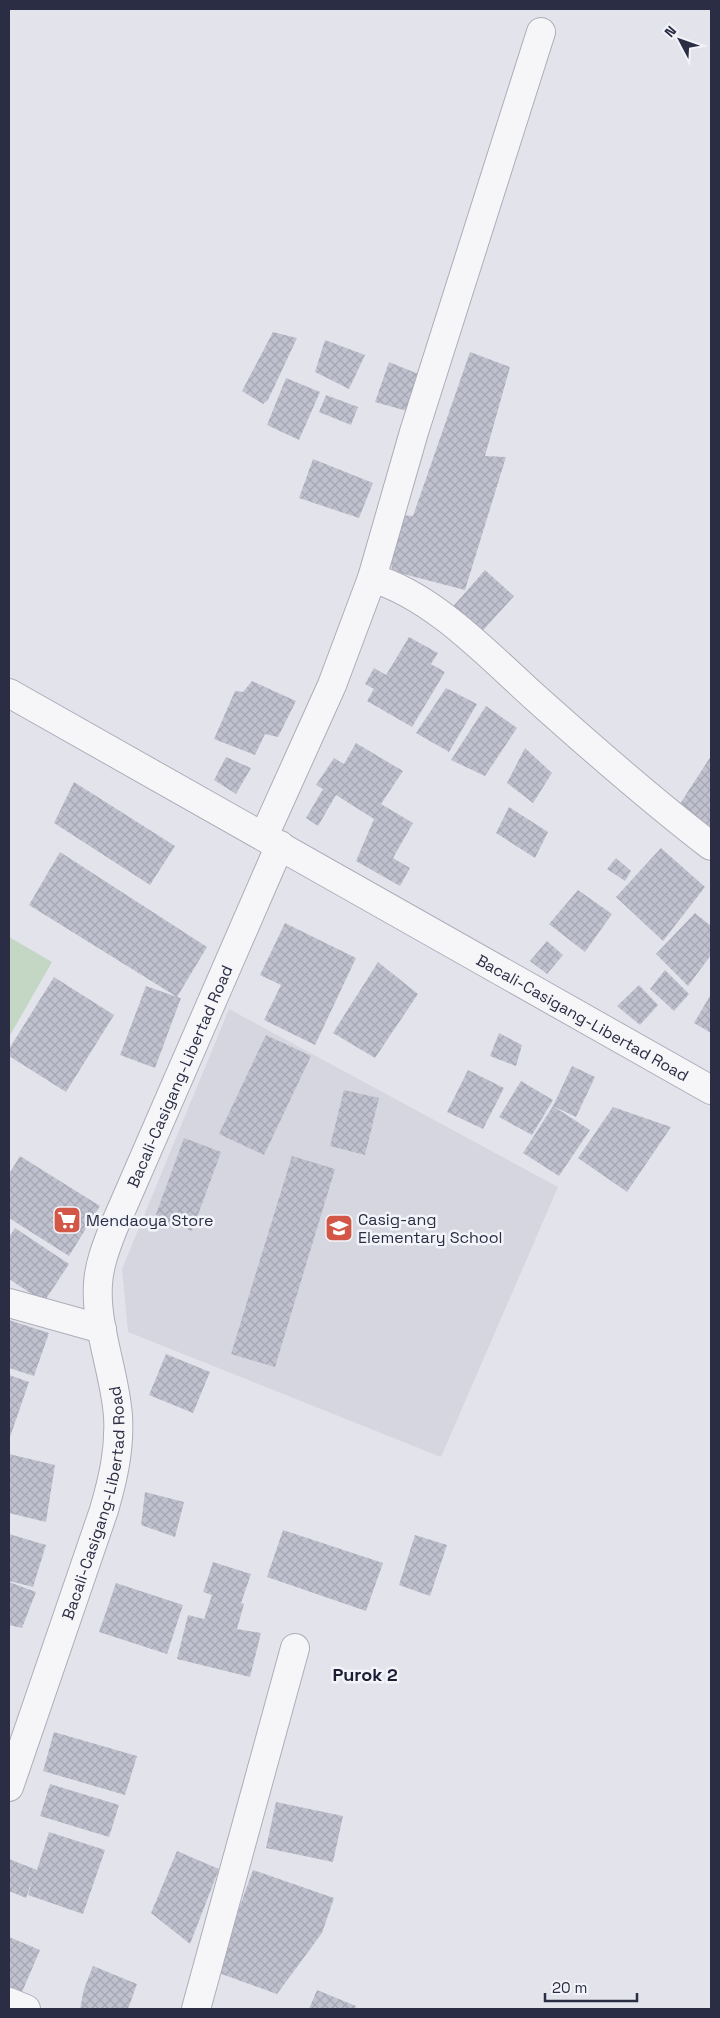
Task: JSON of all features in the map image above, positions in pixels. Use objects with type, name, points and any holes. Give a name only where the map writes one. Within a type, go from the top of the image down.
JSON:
[{"type":"street","points":[[9,693],[272,841],[372,578],[414,432],[541,32]]},
{"type":"street","points":[[372,578],[399,588],[447,619],[662,808],[711,846]]},
{"type":"street","name":"Bacali-Casigang-Libertad Road","points":[[9,1787],[114,1476],[119,1444],[118,1415],[98,1306],[98,1284],[102,1256],[272,841],[711,1090]]},
{"type":"street","points":[[9,1303],[102,1329]]},
{"type":"street","points":[[196,2009],[295,1648]]},
{"type":"street","points":[[9,2002],[26,2009]]},
{"type":"shaded area","name":"Casig-ang Elementary School","points":[[229,1009],[558,1187],[441,1457],[128,1332],[122,1269]]},
{"type":"green space","points":[[9,937],[52,962],[9,1037]]},
{"type":"building","points":[[273,332],[297,338],[268,400],[263,404],[242,391]]},
{"type":"building","points":[[325,340],[365,355],[349,389],[315,372]]},
{"type":"building","points":[[470,352],[510,367],[485,456],[506,457],[465,590],[392,571],[389,541],[402,515],[413,516]]},
{"type":"building","points":[[389,362],[421,375],[407,411],[375,402]]},
{"type":"building","points":[[286,378],[320,392],[299,440],[267,425]]},
{"type":"building","points":[[326,395],[358,407],[351,425],[319,412]]},
{"type":"building","points":[[313,459],[373,483],[359,518],[299,498]]},
{"type":"building","points":[[485,570],[514,596],[477,637],[449,611]]},
{"type":"building","points":[[409,637],[438,653],[431,664],[445,672],[412,727],[367,701],[374,689],[365,684],[374,668],[386,675]]},
{"type":"building","points":[[252,681],[296,701],[278,737],[265,734],[255,755],[214,739],[235,691],[243,692]]},
{"type":"building","points":[[446,688],[477,704],[449,752],[416,733]]},
{"type":"building","points":[[486,706],[517,728],[485,776],[451,760]]},
{"type":"building","points":[[356,743],[403,771],[381,804],[413,823],[393,858],[410,868],[400,886],[356,861],[374,819],[336,795],[318,826],[306,818],[323,789],[316,785],[334,758],[344,764]]},
{"type":"building","points":[[525,748],[552,773],[533,803],[507,783]]},
{"type":"building","points":[[711,756],[711,834],[676,810]]},
{"type":"building","points":[[226,757],[251,768],[236,794],[214,780]]},
{"type":"building","points":[[74,782],[175,846],[150,885],[54,823]]},
{"type":"building","points":[[509,807],[548,832],[535,858],[496,833]]},
{"type":"building","points":[[661,848],[705,887],[663,941],[616,897]]},
{"type":"building","points":[[60,852],[207,947],[177,997],[29,905]]},
{"type":"building","points":[[616,858],[631,871],[625,881],[607,869]]},
{"type":"building","points":[[578,890],[612,914],[585,952],[549,924]]},
{"type":"building","points":[[695,913],[711,926],[711,955],[688,986],[656,954]]},
{"type":"building","points":[[285,923],[356,958],[315,1045],[264,1020],[281,985],[260,975]]},
{"type":"building","points":[[547,941],[563,955],[547,974],[530,961]]},
{"type":"building","points":[[378,962],[418,994],[375,1058],[333,1033]]},
{"type":"building","points":[[665,970],[689,994],[674,1011],[650,989]]},
{"type":"building","points":[[54,977],[114,1015],[66,1092],[9,1056],[9,1049]]},
{"type":"building","points":[[639,985],[658,1005],[640,1025],[617,1006]]},
{"type":"building","points":[[146,986],[181,998],[155,1068],[120,1055]]},
{"type":"building","points":[[711,994],[711,1033],[694,1023]]},
{"type":"building","points":[[499,1033],[522,1045],[516,1066],[490,1056]]},
{"type":"building","points":[[266,1035],[311,1056],[264,1155],[219,1134]]},
{"type":"building","points":[[572,1066],[595,1077],[576,1117],[553,1106]]},
{"type":"building","points":[[468,1070],[504,1088],[483,1129],[447,1112]]},
{"type":"building","points":[[521,1081],[553,1100],[532,1135],[499,1117]]},
{"type":"building","points":[[344,1090],[379,1098],[365,1155],[330,1146]]},
{"type":"building","points":[[553,1106],[590,1130],[559,1176],[523,1153]]},
{"type":"building","points":[[613,1107],[671,1127],[627,1192],[578,1158]]},
{"type":"building","points":[[184,1138],[221,1152],[192,1231],[155,1217]]},
{"type":"building","points":[[20,1156],[100,1206],[69,1256],[9,1218],[9,1174]]},
{"type":"building","points":[[292,1156],[335,1169],[275,1367],[231,1354]]},
{"type":"building","points":[[15,1228],[69,1264],[44,1302],[9,1279],[9,1237]]},
{"type":"building","points":[[9,1320],[49,1333],[34,1376],[9,1368]]},
{"type":"building","points":[[166,1354],[210,1372],[193,1413],[149,1395]]},
{"type":"building","points":[[9,1375],[29,1382],[9,1440]]},
{"type":"building","points":[[9,1454],[55,1465],[46,1522],[9,1513]]},
{"type":"building","points":[[145,1492],[184,1502],[175,1537],[141,1525]]},
{"type":"building","points":[[283,1530],[383,1563],[366,1611],[267,1577]]},
{"type":"building","points":[[9,1534],[46,1545],[33,1587],[9,1581]]},
{"type":"building","points":[[415,1535],[447,1545],[430,1596],[399,1585]]},
{"type":"building","points":[[213,1562],[251,1574],[241,1603],[244,1604],[237,1629],[261,1633],[250,1677],[177,1659],[188,1615],[204,1619],[212,1595],[203,1592]]},
{"type":"building","points":[[9,1582],[36,1592],[22,1628],[9,1625]]},
{"type":"building","points":[[116,1583],[183,1605],[167,1654],[99,1632]]},
{"type":"building","points":[[54,1732],[137,1756],[125,1795],[43,1771]]},
{"type":"building","points":[[50,1784],[119,1805],[109,1837],[40,1816]]},
{"type":"building","points":[[276,1802],[343,1816],[333,1862],[266,1848]]},
{"type":"building","points":[[49,1832],[105,1850],[83,1914],[28,1895],[33,1878],[26,1898],[9,1891],[9,1859],[37,1870]]},
{"type":"building","points":[[177,1851],[219,1869],[190,1944],[151,1913]]},
{"type":"building","points":[[253,1870],[334,1898],[322,1933],[277,1994],[216,1972]]},
{"type":"building","points":[[9,1937],[40,1950],[22,1992],[9,1987]]},
{"type":"building","points":[[93,1966],[137,1984],[128,2009],[80,2009],[84,1989]]},
{"type":"building","points":[[317,1990],[356,2006],[355,2009],[309,2009]]},
{"type":"place","name":"Mendaoya Store","points":[[67,1220]]},
{"type":"place","name":"Casig-ang Elementary School","points":[[339,1228]]},
{"type":"district","name":"Purok 2","points":[[365,1674]]}]
